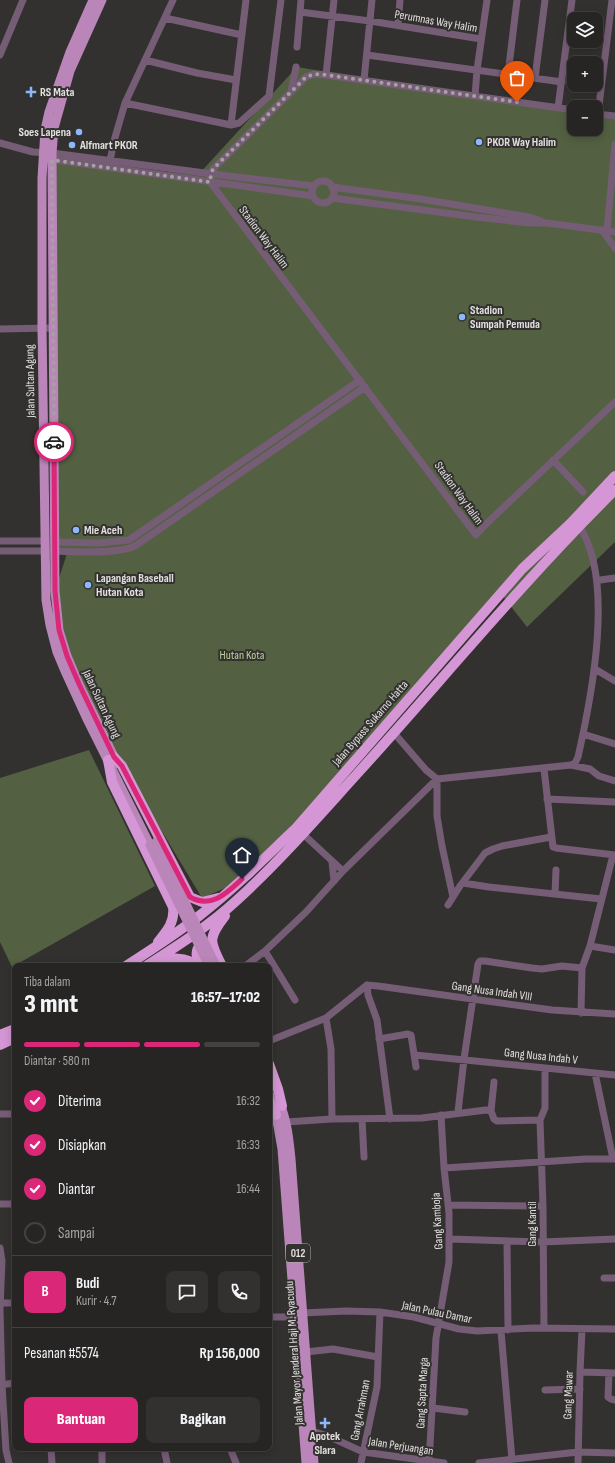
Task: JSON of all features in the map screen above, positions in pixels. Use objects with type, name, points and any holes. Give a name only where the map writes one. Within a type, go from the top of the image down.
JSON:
[{"type":"highway","name":"Jalan Bypass Sukarno Hatta","points":[[131,963],[198,917],[225,895],[297,827],[522,570],[570,524],[615,476]]},
{"type":"highway","name":"Jalan Bypass Sukarno Hatta","points":[[150,963],[201,930],[236,901],[303,834],[394,733],[504,606],[615,490]]},
{"type":"highway","points":[[365,749],[372,757]]},
{"type":"highway","points":[[111,759],[122,766],[190,897],[193,907],[189,913],[182,914],[173,906],[112,782],[111,759]]},
{"type":"highway","points":[[190,897],[204,902],[225,895]]},
{"type":"highway","points":[[221,963],[212,942],[213,933],[236,901]]},
{"type":"highway","points":[[150,951],[171,924],[173,917],[173,906]]},
{"type":"highway","points":[[200,963],[196,955],[198,946],[208,943],[214,948]]},
{"type":"highway","points":[[154,963],[179,958],[189,960],[193,963]]},
{"type":"highway","points":[[0,1035],[12,1029]]},
{"type":"highway","points":[[0,1045],[12,1039]]},
{"type":"highway","points":[[272,1072],[278,1089],[278,1117]]},
{"type":"highway","points":[[272,1106],[278,1117]]},
{"type":"main road","name":"Jalan Sultan Agung","points":[[93,0],[70,52],[45,130],[48,156],[52,328],[51,548],[59,630],[67,656],[111,759],[153,844]]},
{"type":"main road","name":"Jalan Sultan Agung","points":[[51,548],[45,541],[42,328],[42,178],[70,71],[102,0]]},
{"type":"main road","points":[[153,844],[208,963]]},
{"type":"main road","points":[[153,844],[214,963]]},
{"type":"main road","name":"Jalan Mayor Jenderal Haji M. Ryacudu","points":[[272,1091],[278,1117],[282,1149],[299,1315],[306,1463]]},
{"type":"main road","name":"Jalan Mayor Jenderal Haji M. Ryacudu","points":[[272,1101],[278,1117]]},
{"type":"main road","name":"Jalan Mayor Jenderal Haji M. Ryacudu","points":[[299,1315],[306,1352],[314,1463]]},
{"type":"street","points":[[0,55],[23,0]]},
{"type":"street","points":[[110,161],[125,103],[173,0]]},
{"type":"street","points":[[231,125],[246,0]]},
{"type":"street","points":[[125,103],[231,125],[239,123],[269,96],[281,0]]},
{"type":"street","points":[[297,47],[301,0]]},
{"type":"street","points":[[326,75],[334,0]]},
{"type":"street","points":[[364,80],[372,0]]},
{"type":"street","points":[[398,25],[400,0]]},
{"type":"street","points":[[481,39],[487,0]]},
{"type":"street","points":[[508,74],[517,0]]},
{"type":"street","points":[[535,78],[545,0]]},
{"type":"street","points":[[558,108],[572,0]]},
{"type":"street","points":[[599,100],[612,0]]},
{"type":"street","name":"Perumnas Way Halim","points":[[300,12],[332,15],[481,39],[475,96]]},
{"type":"street","points":[[165,18],[242,36]]},
{"type":"street","points":[[367,55],[562,82]]},
{"type":"street","points":[[145,60],[197,73],[236,80]]},
{"type":"street","points":[[292,92],[296,67]]},
{"type":"street","points":[[210,182],[213,169],[292,92],[308,77],[314,74],[567,109]]},
{"type":"street","points":[[603,115],[615,116]]},
{"type":"street","points":[[0,143],[48,156],[110,161],[314,186]]},
{"type":"street","points":[[615,144],[604,230],[615,248]]},
{"type":"street","name":"Stadion Way Halim","points":[[48,156],[210,182],[313,196]]},
{"type":"street","points":[[547,223],[529,217],[444,202],[332,187],[330,184],[323,181],[316,183],[312,193],[315,200],[322,203],[332,198],[442,213],[529,223],[547,223],[615,232]]},
{"type":"street","name":"Stadion Way Halim","points":[[210,182],[476,536],[485,525],[615,402]]},
{"type":"street","points":[[332,187],[332,198]]},
{"type":"street","points":[[442,213],[444,202]]},
{"type":"street","points":[[476,217],[477,208]]},
{"type":"street","points":[[0,329],[52,328]]},
{"type":"street","points":[[0,551],[51,548],[129,540],[360,380]]},
{"type":"street","points":[[51,548],[98,552],[135,546],[365,387]]},
{"type":"street","points":[[553,460],[583,492]]},
{"type":"street","points":[[571,766],[578,757],[592,698],[602,615],[600,580],[592,548],[579,526]]},
{"type":"street","points":[[0,541],[45,541]]},
{"type":"street","points":[[600,580],[615,578]]},
{"type":"street","points":[[595,669],[615,681]]},
{"type":"street","points":[[394,733],[426,770],[437,779]]},
{"type":"street","points":[[583,734],[615,744]]},
{"type":"street","points":[[248,963],[265,951],[306,912],[343,871],[437,779],[571,766],[590,768],[599,776],[615,781]]},
{"type":"street","points":[[544,769],[552,845],[556,848],[614,855],[601,899],[590,946],[582,968],[581,1013]]},
{"type":"street","points":[[437,779],[437,816],[453,897]]},
{"type":"street","points":[[547,798],[615,802]]},
{"type":"street","points":[[303,834],[343,871]]},
{"type":"street","points":[[448,905],[479,860],[485,854],[493,849],[551,837]]},
{"type":"street","points":[[332,862],[334,881]]},
{"type":"street","points":[[555,894],[556,870]]},
{"type":"street","points":[[463,883],[601,899]]},
{"type":"street","points":[[590,946],[615,950]]},
{"type":"street","points":[[265,951],[295,1000]]},
{"type":"street","points":[[458,1112],[464,1059],[478,964],[480,961],[485,960],[542,969],[562,966],[582,968]]},
{"type":"street","points":[[272,1040],[326,1018],[367,985]]},
{"type":"street","points":[[367,985],[368,995],[377,1020],[390,1118]]},
{"type":"street","name":"Gang Nusa Indah VIII","points":[[367,985],[581,1013],[615,1014]]},
{"type":"street","points":[[326,1018],[332,1050],[332,1119]]},
{"type":"street","points":[[379,1039],[410,1034],[412,1036],[416,1066]]},
{"type":"street","name":"Gang Nusa Indah V","points":[[415,1055],[615,1075]]},
{"type":"street","name":"Gang Kantil","points":[[544,1328],[542,1242],[543,1206],[540,1120],[545,1108],[545,1068]]},
{"type":"street","points":[[444,1168],[586,1159],[614,1159],[595,1073]]},
{"type":"street","points":[[494,1082],[491,1111],[494,1119],[497,1121],[540,1120]]},
{"type":"street","points":[[278,1117],[332,1119],[422,1118],[458,1112],[491,1111]]},
{"type":"street","points":[[0,1114],[12,1114]]},
{"type":"street","name":"Gang Kamboja","points":[[438,1324],[450,1262],[448,1205],[441,1115]]},
{"type":"street","points":[[362,1119],[364,1157]]},
{"type":"street","points":[[0,1204],[12,1204]]},
{"type":"street","points":[[448,1205],[543,1206]]},
{"type":"street","points":[[450,1239],[507,1242],[615,1239]]},
{"type":"street","points":[[507,1242],[505,1330],[512,1460]]},
{"type":"street","points":[[0,1248],[2,1261],[0,1303],[1,1385],[6,1450],[9,1463]]},
{"type":"street","points":[[604,1278],[615,1278]]},
{"type":"street","points":[[0,1303],[12,1303]]},
{"type":"street","name":"Jalan Pulau Damar","points":[[272,1316],[346,1311],[380,1312],[414,1317],[459,1330],[477,1331],[544,1328],[615,1329]]},
{"type":"street","name":"Gang Arrahman","points":[[361,1463],[377,1387],[380,1312]]},
{"type":"street","name":"Gang Sapta Marga","points":[[429,1462],[438,1324]]},
{"type":"street","name":"Gang Mawar","points":[[578,1463],[582,1328]]},
{"type":"street","points":[[306,1352],[333,1349],[378,1357]]},
{"type":"street","points":[[580,1372],[612,1373],[608,1397],[615,1400]]},
{"type":"street","points":[[1,1385],[12,1383]]},
{"type":"street","points":[[545,1390],[580,1389]]},
{"type":"street","points":[[433,1408],[465,1412]]},
{"type":"street","name":"Jalan Perjuangan","points":[[312,1431],[328,1436],[363,1452],[444,1463]]},
{"type":"street","points":[[51,1451],[52,1463]]},
{"type":"street","points":[[102,1451],[102,1463]]},
{"type":"street","points":[[165,1451],[167,1463]]},
{"type":"street","points":[[231,1451],[236,1463]]},
{"type":"street","points":[[479,1463],[578,1452],[615,1453]]},
{"type":"green space","name":"Hutan Kota","points":[[297,67],[453,93],[567,108],[567,136],[603,136],[603,113],[615,115],[615,542],[527,627],[502,595],[269,856],[228,887],[202,898],[116,755],[59,630],[55,591],[68,550],[56,551],[52,157],[110,166],[198,175]]},
{"type":"green space","points":[[89,750],[155,886],[19,963],[12,963],[12,967],[0,942],[0,778]]},
{"type":"way so far","points":[[54,442],[52,331],[52,160],[210,182],[213,169],[306,77],[314,74],[517,102]]},
{"type":"place","name":"RS Mata","points":[[31,92]]},
{"type":"place","name":"Soes Lapena","points":[[79,132]]},
{"type":"place","name":"PKOR Way Halim","points":[[479,142]]},
{"type":"place","name":"Alfmart PKOR","points":[[72,145]]},
{"type":"place","name":"Stadion Sumpah Pemuda","points":[[462,317]]},
{"type":"place","name":"Mie Aceh","points":[[76,530]]},
{"type":"place","name":"Lapangan Baseball Hutan Kota","points":[[88,585]]},
{"type":"place","name":"Apotek Slara","points":[[325,1423]]},
{"type":"route","points":[[54,442],[54,552],[56,602],[59,630],[67,656],[79,684],[112,754],[121,764],[190,897],[202,902],[213,900],[225,895],[242,879]]}]
